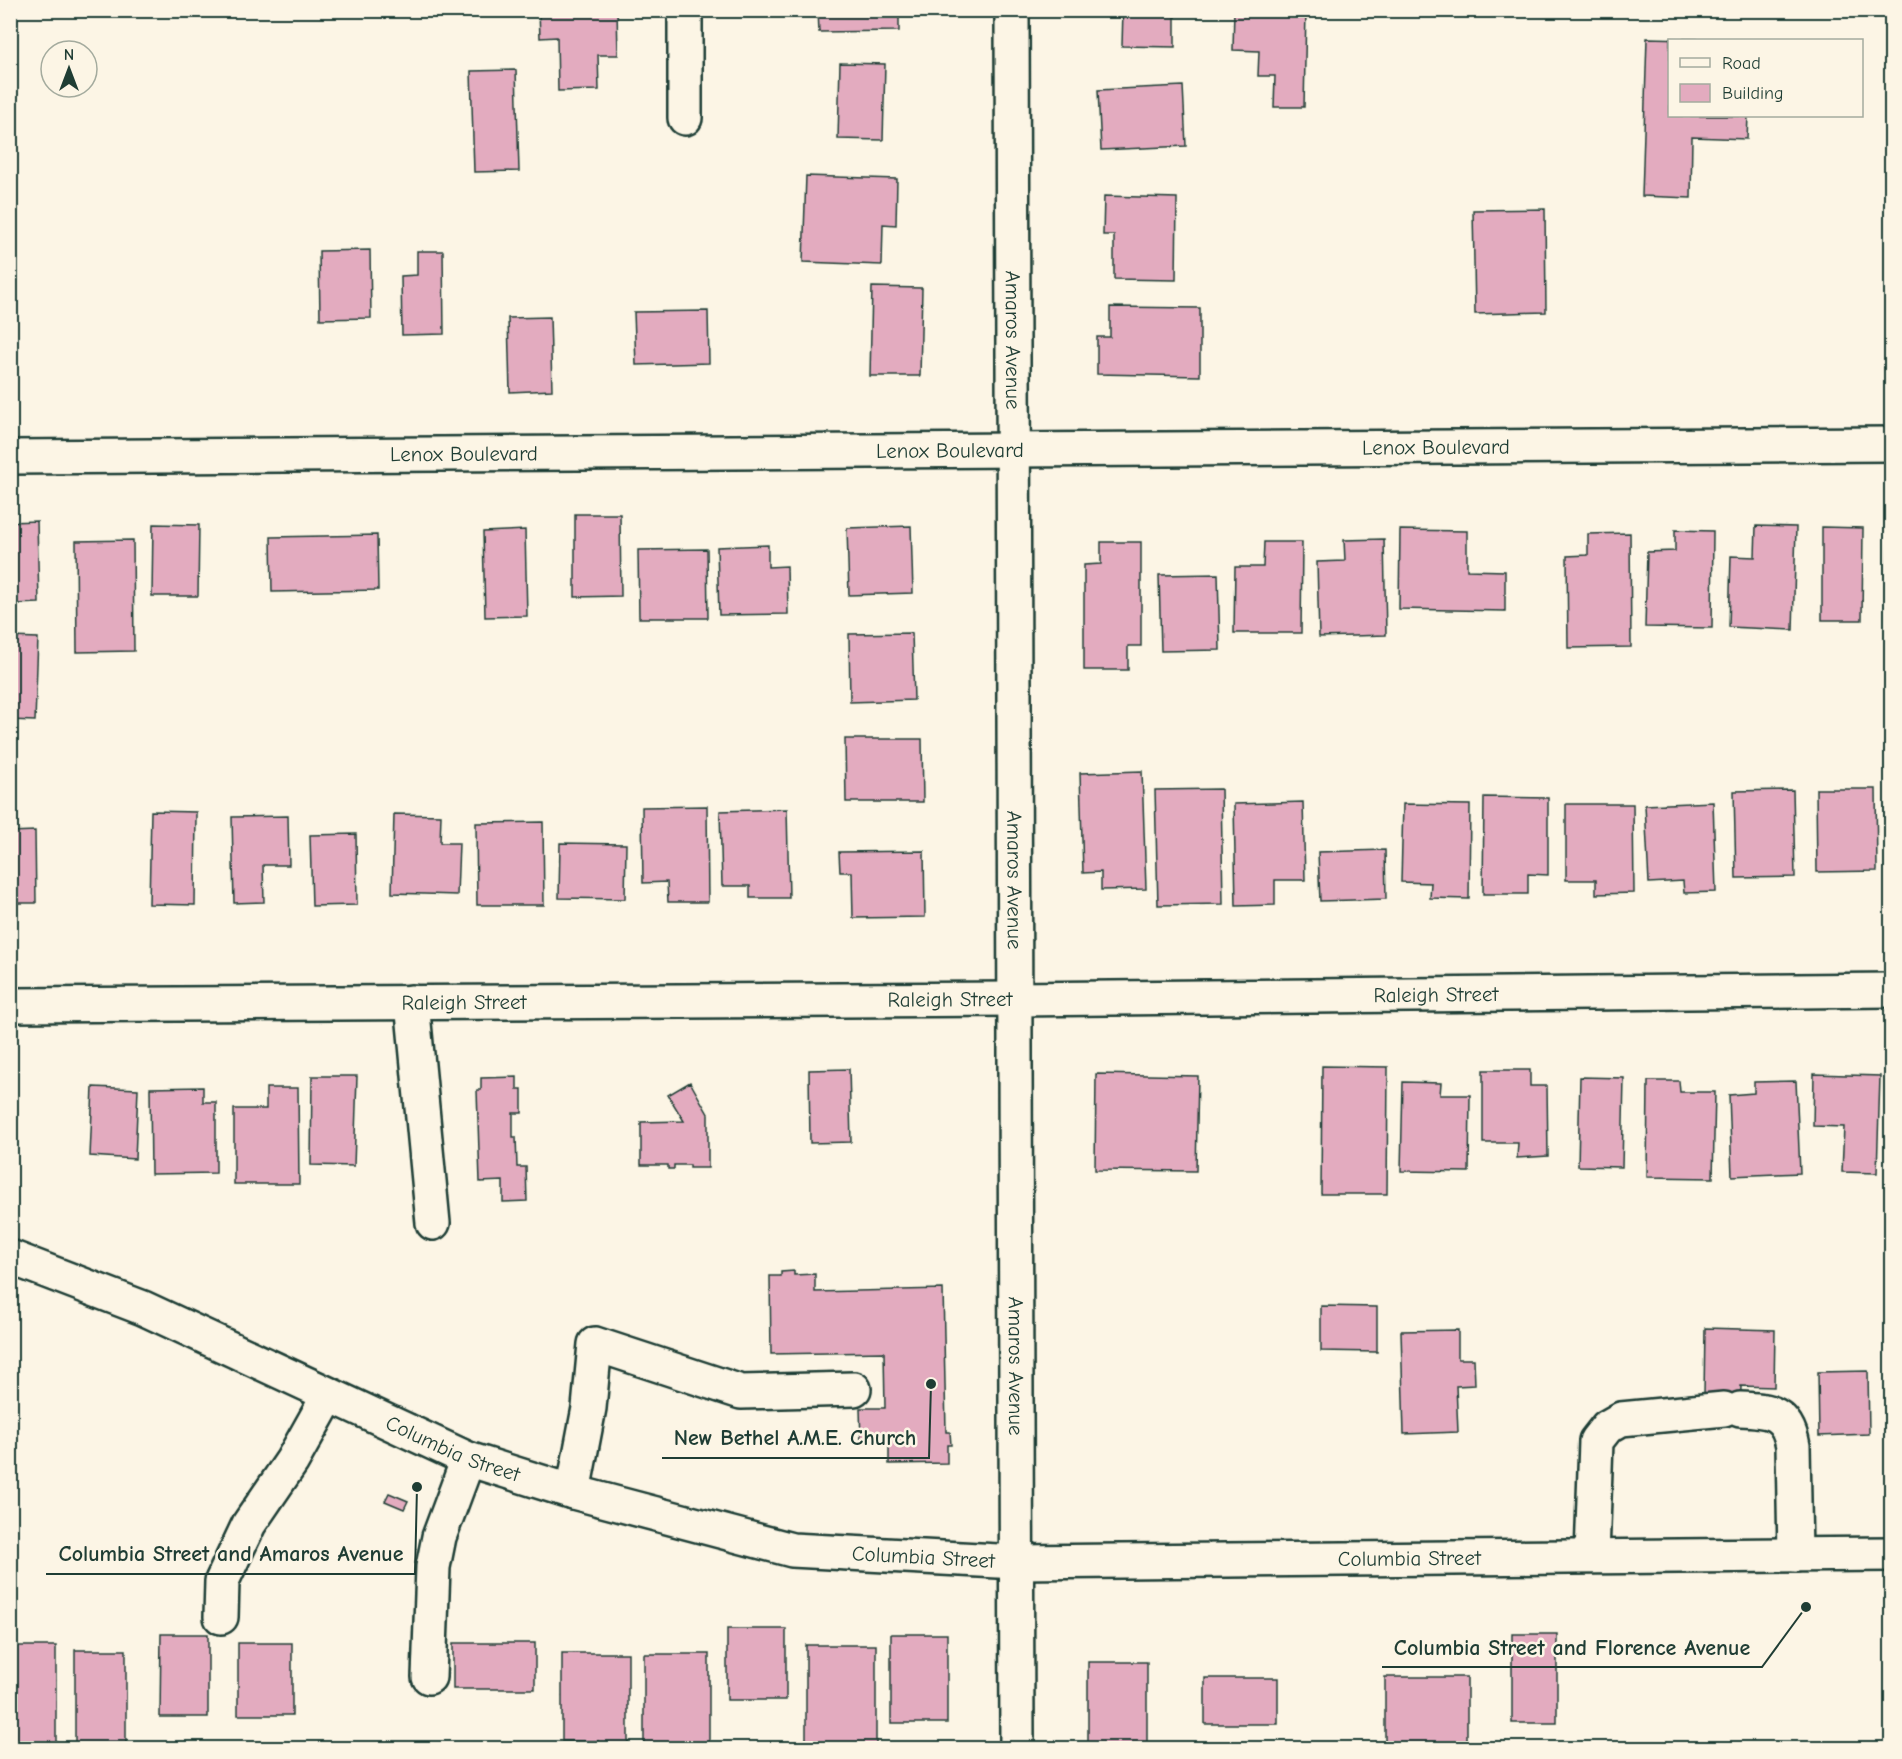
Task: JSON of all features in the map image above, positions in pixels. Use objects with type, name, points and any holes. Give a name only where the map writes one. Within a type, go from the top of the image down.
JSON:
[{"type":"street","points":[[685,10],[685,118]]},
{"type":"street","name":"Amaros Avenue","points":[[1012,10],[1017,1749]]},
{"type":"street","name":"Lenox Boulevard","points":[[10,457],[1892,444]]},
{"type":"street","name":"Raleigh Street","points":[[10,1005],[1015,999],[1892,990]]},
{"type":"street","points":[[412,1002],[433,1223]]},
{"type":"street","name":"Columbia Street","points":[[10,1257],[143,1308],[468,1459],[573,1492],[792,1550],[1017,1562],[1892,1554]]},
{"type":"street","points":[[573,1492],[590,1408],[595,1344],[741,1392],[854,1389]]},
{"type":"street","points":[[221,1617],[222,1581],[249,1524],[292,1461],[329,1395]]},
{"type":"street","points":[[1592,1556],[1596,1441],[1607,1427],[1621,1419],[1732,1409],[1766,1410],[1777,1415],[1786,1424],[1791,1434],[1795,1555]]},
{"type":"street","points":[[429,1677],[433,1567],[439,1537],[468,1459]]},
{"type":"building","points":[[539,10],[617,10],[618,55],[598,55],[599,90],[558,91],[557,37],[540,38]]},
{"type":"building","points":[[818,10],[899,10],[899,31],[819,32]]},
{"type":"building","points":[[1123,10],[1175,10],[1175,47],[1122,46]]},
{"type":"building","points":[[1234,10],[1306,10],[1304,107],[1274,107],[1275,76],[1258,76],[1259,51],[1233,50]]},
{"type":"building","points":[[1647,38],[1688,39],[1668,39],[1668,117],[1748,117],[1747,139],[1692,137],[1691,198],[1642,196]]},
{"type":"building","points":[[840,63],[885,64],[883,140],[838,139]]},
{"type":"building","points":[[516,70],[519,171],[474,172],[471,71]]},
{"type":"building","points":[[1183,86],[1186,146],[1101,150],[1098,90]]},
{"type":"building","points":[[806,176],[897,179],[896,225],[883,224],[882,265],[803,262]]},
{"type":"building","points":[[1104,196],[1177,198],[1176,280],[1114,279],[1114,235],[1103,235]]},
{"type":"building","points":[[1545,209],[1546,312],[1475,314],[1473,210]]},
{"type":"building","points":[[370,250],[371,318],[320,319],[319,251]]},
{"type":"building","points":[[417,251],[443,251],[444,334],[402,335],[401,276],[417,275]]},
{"type":"building","points":[[872,287],[922,288],[920,376],[870,376]]},
{"type":"building","points":[[1110,307],[1200,308],[1200,376],[1097,374],[1097,337],[1110,337]]},
{"type":"building","points":[[708,311],[709,363],[636,365],[634,312]]},
{"type":"building","points":[[550,317],[552,390],[510,392],[508,318]]},
{"type":"building","points":[[575,514],[620,514],[621,596],[575,597]]},
{"type":"building","points":[[37,521],[39,603],[14,604],[13,586],[10,586],[10,522]]},
{"type":"building","points":[[153,524],[199,525],[198,596],[152,596]]},
{"type":"building","points":[[911,526],[913,593],[849,595],[847,528]]},
{"type":"building","points":[[1756,526],[1796,527],[1793,630],[1729,627],[1731,556],[1755,557]]},
{"type":"building","points":[[1822,527],[1863,528],[1862,620],[1822,620]]},
{"type":"building","points":[[1889,528],[1892,528],[1892,587],[1888,587]]},
{"type":"building","points":[[525,530],[527,616],[485,617],[483,532]]},
{"type":"building","points":[[1400,530],[1467,531],[1467,570],[1505,571],[1505,611],[1399,609]]},
{"type":"building","points":[[1675,530],[1713,531],[1712,628],[1645,627],[1647,552],[1675,551]]},
{"type":"building","points":[[1630,533],[1631,647],[1568,648],[1567,556],[1588,555],[1588,534]]},
{"type":"building","points":[[377,535],[378,590],[272,592],[271,537]]},
{"type":"building","points":[[1384,539],[1386,635],[1319,637],[1317,562],[1345,561],[1344,540]]},
{"type":"building","points":[[133,540],[134,651],[77,652],[76,541]]},
{"type":"building","points":[[1101,542],[1141,542],[1141,646],[1128,646],[1128,670],[1084,670],[1084,565],[1101,564]]},
{"type":"building","points":[[1264,542],[1302,542],[1301,633],[1234,633],[1235,567],[1263,567]]},
{"type":"building","points":[[768,545],[768,567],[787,566],[788,614],[719,615],[717,547]]},
{"type":"building","points":[[707,549],[708,618],[639,618],[638,550]]},
{"type":"building","points":[[1218,574],[1220,650],[1161,651],[1159,575]]},
{"type":"building","points":[[912,633],[914,700],[850,702],[849,634]]},
{"type":"building","points":[[10,637],[38,638],[35,721],[10,720]]},
{"type":"building","points":[[845,739],[922,739],[923,802],[846,802]]},
{"type":"building","points":[[1142,771],[1146,889],[1101,890],[1101,872],[1083,873],[1080,773]]},
{"type":"building","points":[[1221,789],[1223,904],[1158,905],[1155,790]]},
{"type":"building","points":[[1816,789],[1876,789],[1877,871],[1817,872]]},
{"type":"building","points":[[1793,790],[1795,877],[1736,878],[1734,791]]},
{"type":"building","points":[[1484,797],[1548,798],[1548,875],[1528,874],[1528,894],[1483,894]]},
{"type":"building","points":[[1303,802],[1305,880],[1275,880],[1275,905],[1236,906],[1234,804]]},
{"type":"building","points":[[1713,802],[1716,892],[1684,893],[1683,881],[1649,883],[1645,805]]},
{"type":"building","points":[[1403,804],[1470,805],[1469,899],[1430,898],[1431,883],[1401,882]]},
{"type":"building","points":[[1566,804],[1633,804],[1634,893],[1596,894],[1596,880],[1566,880]]},
{"type":"building","points":[[707,806],[708,902],[668,902],[667,882],[643,883],[642,807]]},
{"type":"building","points":[[787,809],[789,898],[750,898],[750,886],[722,886],[720,811]]},
{"type":"building","points":[[151,811],[196,812],[195,905],[149,904]]},
{"type":"building","points":[[394,814],[441,815],[440,843],[459,843],[457,895],[392,893]]},
{"type":"building","points":[[288,816],[289,865],[263,865],[264,902],[234,903],[232,817]]},
{"type":"building","points":[[543,822],[544,905],[477,905],[476,823]]},
{"type":"building","points":[[35,831],[36,903],[10,903],[10,832]]},
{"type":"building","points":[[356,834],[357,905],[312,906],[310,835]]},
{"type":"building","points":[[560,843],[626,844],[625,899],[559,898]]},
{"type":"building","points":[[1385,850],[1386,899],[1320,901],[1318,852]]},
{"type":"building","points":[[924,851],[925,917],[853,918],[852,872],[840,872],[839,852]]},
{"type":"building","points":[[1322,1066],[1388,1067],[1387,1194],[1321,1194]]},
{"type":"building","points":[[849,1069],[851,1142],[810,1143],[809,1070]]},
{"type":"building","points":[[1483,1070],[1530,1070],[1530,1086],[1547,1086],[1548,1156],[1517,1158],[1518,1143],[1483,1143]]},
{"type":"building","points":[[1096,1074],[1198,1076],[1196,1171],[1095,1170]]},
{"type":"building","points":[[1814,1074],[1880,1076],[1877,1173],[1842,1172],[1844,1127],[1813,1126]]},
{"type":"building","points":[[312,1076],[357,1076],[354,1166],[311,1165]]},
{"type":"building","points":[[517,1077],[517,1089],[522,1089],[522,1113],[513,1113],[513,1137],[516,1137],[517,1167],[526,1167],[527,1201],[503,1202],[503,1181],[480,1182],[477,1090],[481,1090],[481,1078]]},
{"type":"building","points":[[1580,1077],[1624,1078],[1622,1167],[1578,1166]]},
{"type":"building","points":[[1648,1081],[1679,1081],[1680,1092],[1715,1092],[1713,1178],[1647,1177]]},
{"type":"building","points":[[1796,1081],[1800,1173],[1732,1176],[1729,1095],[1754,1093],[1754,1082]]},
{"type":"building","points":[[690,1082],[708,1114],[708,1168],[674,1165],[674,1169],[668,1169],[668,1165],[641,1165],[641,1122],[684,1121],[668,1095]]},
{"type":"building","points":[[1403,1082],[1441,1083],[1440,1095],[1470,1095],[1469,1172],[1401,1171]]},
{"type":"building","points":[[93,1087],[138,1089],[135,1159],[90,1156]]},
{"type":"building","points":[[203,1087],[203,1102],[216,1102],[216,1173],[151,1174],[150,1088]]},
{"type":"building","points":[[266,1088],[298,1088],[299,1184],[234,1184],[234,1109],[266,1109]]},
{"type":"building","points":[[794,1271],[794,1275],[815,1274],[815,1292],[943,1289],[946,1432],[950,1432],[951,1445],[947,1445],[947,1463],[889,1464],[889,1442],[861,1442],[860,1408],[885,1408],[884,1352],[771,1354],[770,1276],[781,1276],[781,1272]]},
{"type":"building","points":[[1321,1306],[1377,1307],[1377,1352],[1321,1351]]},
{"type":"building","points":[[1705,1328],[1775,1330],[1774,1387],[1741,1386],[1740,1417],[1704,1395]]},
{"type":"building","points":[[1458,1330],[1458,1359],[1474,1359],[1475,1385],[1456,1386],[1458,1432],[1404,1434],[1401,1331]]},
{"type":"building","points":[[1868,1371],[1869,1434],[1819,1436],[1818,1372]]},
{"type":"building","points":[[389,1493],[408,1501],[404,1509],[385,1501]]},
{"type":"building","points":[[727,1629],[786,1629],[786,1700],[727,1700]]},
{"type":"building","points":[[161,1634],[208,1634],[208,1717],[160,1717]]},
{"type":"building","points":[[891,1634],[947,1634],[947,1723],[891,1723]]},
{"type":"building","points":[[1512,1634],[1557,1634],[1557,1723],[1512,1723]]},
{"type":"building","points":[[238,1643],[292,1643],[292,1715],[238,1715]]},
{"type":"building","points":[[453,1643],[535,1643],[535,1689],[453,1689]]},
{"type":"building","points":[[806,1645],[876,1645],[876,1747],[806,1747]]},
{"type":"building","points":[[10,1646],[56,1646],[56,1748],[10,1748]]},
{"type":"building","points":[[75,1650],[126,1650],[126,1748],[75,1748]]},
{"type":"building","points":[[562,1653],[628,1653],[628,1748],[598,1748],[598,1741],[562,1741]]},
{"type":"building","points":[[644,1654],[709,1654],[709,1744],[644,1744]]},
{"type":"building","points":[[1088,1662],[1147,1662],[1147,1748],[1088,1748]]},
{"type":"building","points":[[1385,1677],[1467,1677],[1467,1748],[1385,1748]]},
{"type":"building","points":[[1205,1678],[1278,1678],[1278,1724],[1205,1724]]},
{"type":"place","name":"New Bethel A.M.E. Church","points":[[931,1384]]},
{"type":"place","name":"Columbia Street and Amaros Avenue","points":[[417,1487]]},
{"type":"place","name":"Columbia Street and Florence Avenue","points":[[1806,1607]]}]
